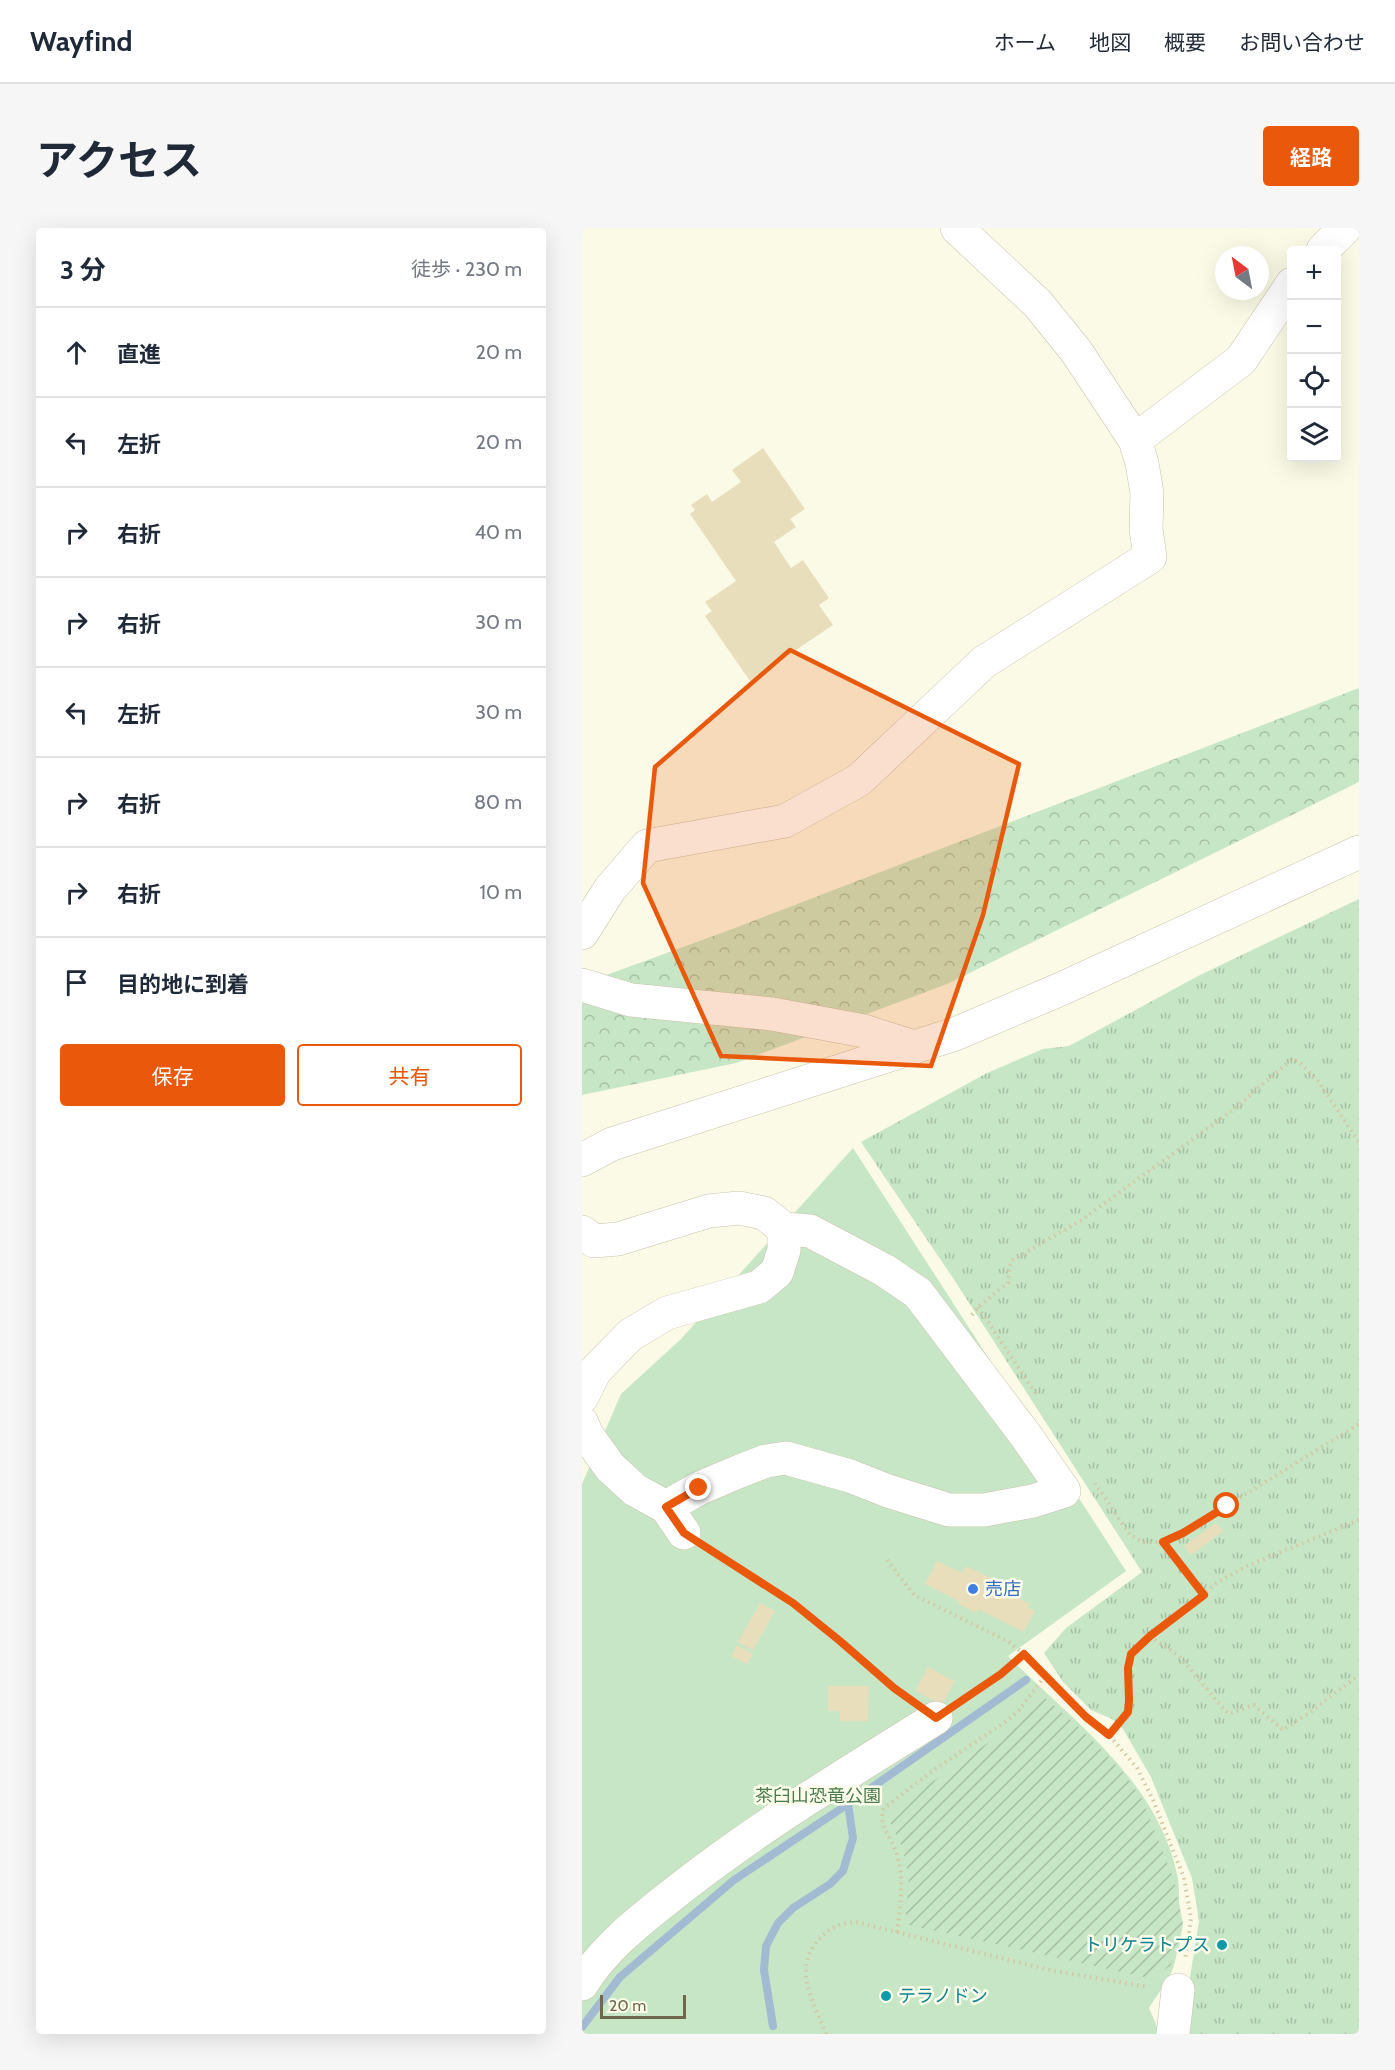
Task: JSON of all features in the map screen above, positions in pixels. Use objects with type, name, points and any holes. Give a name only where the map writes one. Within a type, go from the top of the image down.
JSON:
[{"type":"street","points":[[582,933],[610,889],[647,846],[785,821],[859,780],[984,662],[1150,557],[1146,529],[1147,493],[1142,462],[1135,440],[1076,351],[1038,304],[957,228]]},
{"type":"street","points":[[1327,246],[1345,228]]},
{"type":"street","points":[[1135,440],[1241,360],[1287,291]]},
{"type":"street","points":[[582,1160],[612,1144],[955,1034],[1061,989],[1359,852]]},
{"type":"street","points":[[582,985],[631,1000],[784,1016],[864,1031],[914,1047]]},
{"type":"street","points":[[582,1232],[594,1241],[618,1239],[709,1211],[740,1208],[764,1213],[784,1229],[810,1231],[884,1270],[918,1293],[1026,1436],[1064,1491],[1034,1501],[984,1510],[949,1510],[888,1491],[850,1476],[786,1458],[766,1461],[699,1488],[675,1520],[635,1490],[610,1467],[587,1435],[582,1423]]},
{"type":"street","points":[[582,1397],[595,1371],[630,1335],[667,1313],[759,1287],[777,1272],[784,1250],[784,1229]]},
{"type":"street","points":[[582,1984],[592,1968],[630,1928],[709,1866],[820,1791],[936,1718]]},
{"type":"street","points":[[1173,2034],[1178,1990]]},
{"type":"path","points":[[1038,1396],[978,1307],[1008,1284],[1009,1268],[1013,1260],[1080,1221],[1233,1110],[1291,1060],[1298,1060],[1318,1082],[1359,1142]]},
{"type":"path","points":[[1090,1476],[1130,1535],[1144,1542],[1163,1542],[1183,1533],[1359,1424]]},
{"type":"path","points":[[675,1520],[793,1603],[894,1688],[936,1718],[1001,1674],[1024,1654]]},
{"type":"path","points":[[1109,1735],[1128,1712],[1128,1668],[1131,1654],[1150,1636],[1204,1595],[1216,1583],[1247,1566],[1359,1520]]},
{"type":"path","points":[[1163,1542],[1204,1595]]},
{"type":"path","points":[[826,2034],[810,1991],[806,1970],[811,1950],[819,1938],[837,1926],[856,1922],[1054,1971],[1178,1990],[1191,1918],[1184,1878],[1153,1800],[1137,1768],[1109,1735],[1086,1717],[1009,1641],[914,1595],[887,1560]]},
{"type":"path","points":[[1150,1636],[1179,1656],[1229,1714],[1254,1705],[1283,1730],[1359,1675]]},
{"type":"path","points":[[897,1932],[902,1875],[896,1850],[882,1822],[881,1815],[884,1808],[934,1770],[1008,1720],[1046,1676]]},
{"type":"highlighted area","points":[[790,650],[1019,764],[983,915],[931,1066],[721,1056],[643,883],[655,767]]},
{"type":"green space","points":[[1359,688],[1359,782],[947,984],[736,1063],[582,1095],[582,984],[735,928]]},
{"type":"green space","points":[[1359,899],[1359,2034],[1181,2034],[1199,1921],[1192,1878],[1151,1777],[1123,1729],[1112,1719],[1091,1710],[1063,1682],[1044,1653],[1066,1628],[1142,1572],[953,1278],[861,1142],[987,1073],[1043,1049],[1069,1046],[1200,975]]},
{"type":"green space","name":"茶臼山恐竜公園","points":[[853,1148],[1126,1571],[1008,1656],[1109,1754],[1132,1781],[1151,1809],[1167,1840],[1178,1880],[1179,1941],[1172,1970],[1149,2008],[1158,2029],[1164,2034],[582,2034],[582,1484],[621,1394],[681,1339]]},
{"type":"green space","points":[[1042,1695],[1083,1731],[1123,1772],[1142,1799],[1174,1880],[1183,1923],[1179,1949],[1170,1966],[1157,1974],[1144,1977],[905,1924],[909,1877],[903,1849],[889,1820],[891,1811],[1016,1723]]},
{"type":"building","points":[[763,448],[805,509],[790,519],[796,527],[774,542],[791,568],[803,560],[829,598],[819,605],[833,625],[750,681],[705,616],[712,611],[705,602],[736,581],[690,514],[695,510],[691,505],[707,494],[712,502],[741,482],[732,470]]},
{"type":"building","points":[[1216,1523],[1223,1531],[1191,1555],[1184,1546]]},
{"type":"building","points":[[937,1561],[962,1573],[966,1566],[993,1579],[990,1584],[1030,1604],[1028,1608],[1035,1611],[1024,1632],[978,1609],[976,1613],[957,1603],[959,1601],[925,1584]]},
{"type":"building","points":[[760,1603],[775,1611],[753,1650],[738,1642]]},
{"type":"building","points":[[737,1645],[753,1654],[747,1664],[731,1656]]},
{"type":"building","points":[[928,1667],[955,1681],[942,1705],[915,1691]]},
{"type":"building","points":[[828,1686],[869,1686],[868,1721],[840,1721],[840,1711],[828,1711]]},
{"type":"waterway","points":[[582,2027],[620,1977],[734,1880],[1026,1680]]},
{"type":"waterway","points":[[773,2026],[764,1970],[766,1946],[778,1923],[793,1908],[830,1884],[843,1871],[853,1838],[848,1804]]},
{"type":"place","name":"売店","points":[[973,1589]]},
{"type":"place","name":"トリケラトプス","points":[[1222,1945]]},
{"type":"place","name":"テラノドン","points":[[886,1996]]},
{"type":"route","points":[[699,1488],[666,1507],[684,1533],[793,1603],[894,1688],[936,1718],[1001,1674],[1024,1654],[1086,1717],[1109,1735],[1128,1712],[1128,1668],[1131,1654],[1150,1636],[1204,1595],[1163,1542],[1183,1533],[1227,1506]]}]
